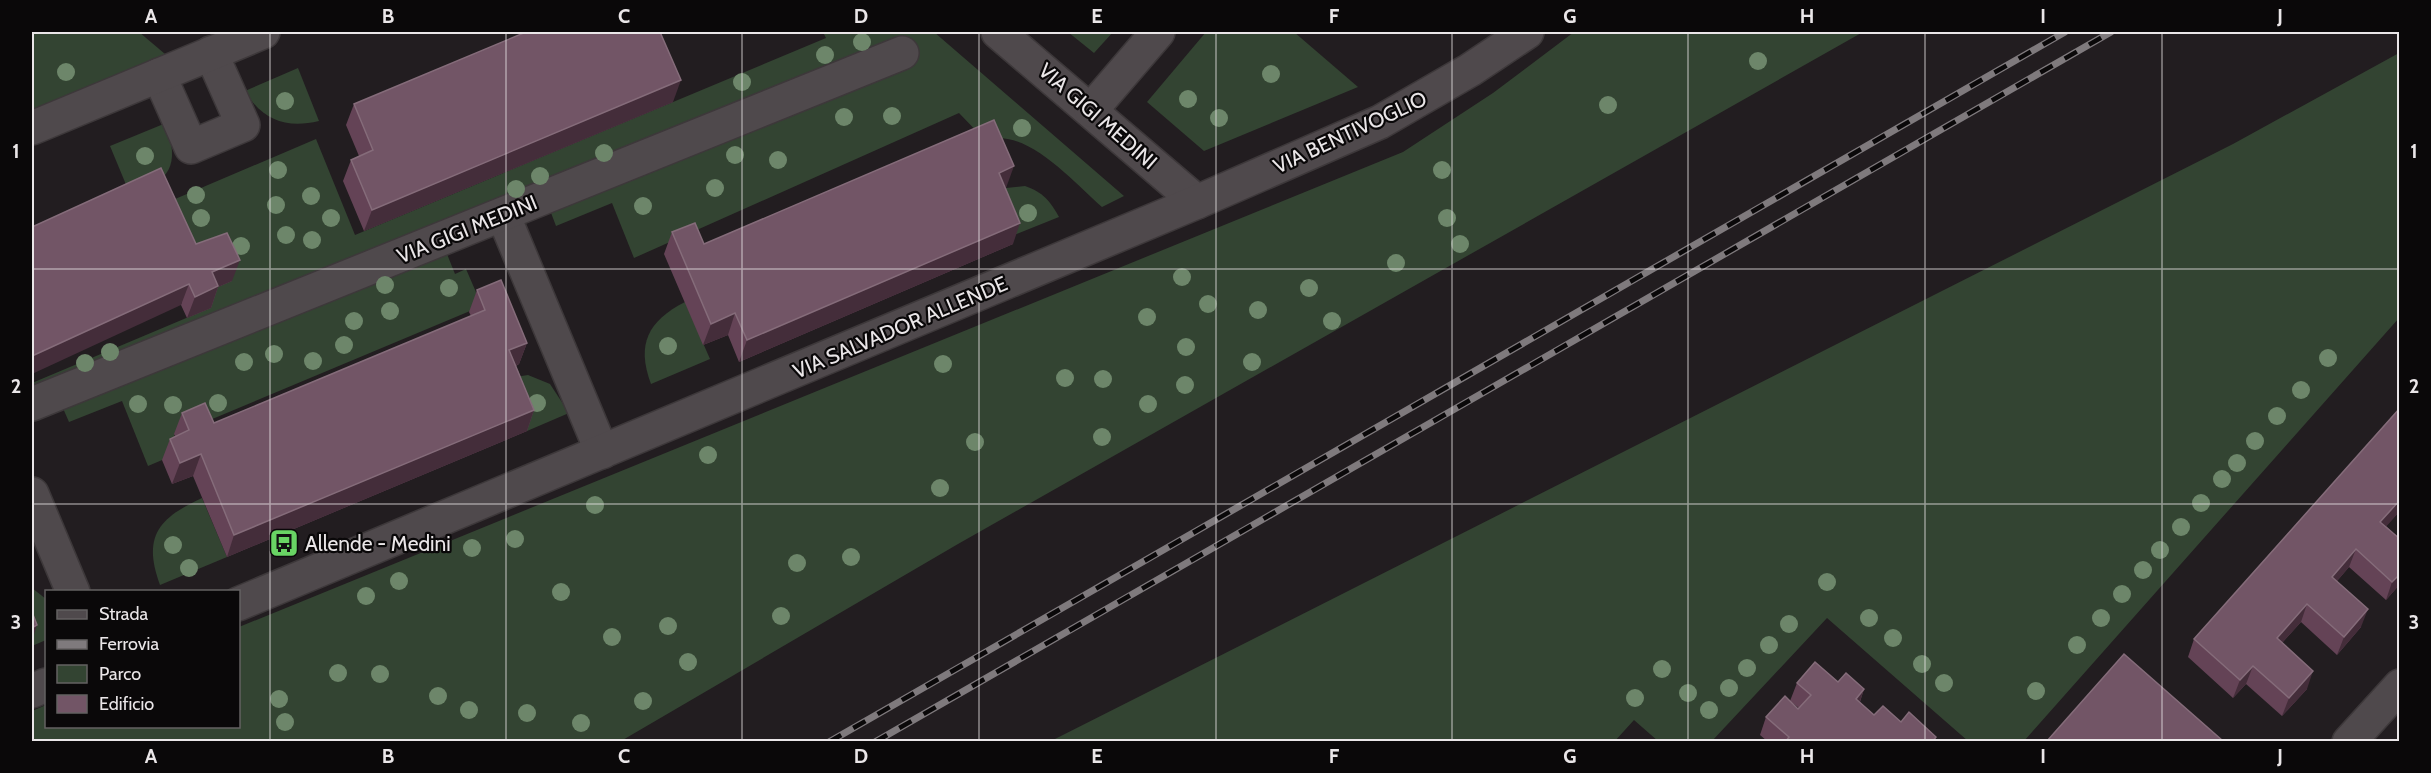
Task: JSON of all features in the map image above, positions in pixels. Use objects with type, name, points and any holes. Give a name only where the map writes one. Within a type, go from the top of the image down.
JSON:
[{"type":"street","name":"VIA GIGI MEDINI","points":[[999,32],[1197,202]]},
{"type":"street","points":[[1091,110],[1158,32]]},
{"type":"street","name":"VIA BENTIVOGLIO","points":[[1197,202],[1380,122],[1462,75],[1527,32]]},
{"type":"street","points":[[32,128],[254,33]]},
{"type":"street","points":[[159,75],[191,147],[243,126],[211,53]]},
{"type":"street","name":"VIA GIGI MEDINI","points":[[32,404],[902,53]]},
{"type":"street","name":"VIA SALVADOR ALLENDE","points":[[240,603],[1197,202]]},
{"type":"street","points":[[509,229],[602,452]]},
{"type":"street","points":[[32,494],[73,590]]},
{"type":"street","points":[[2349,741],[2400,686]]},
{"type":"green space","points":[[32,32],[139,32],[165,54],[32,110]]},
{"type":"green space","points":[[823,32],[934,32],[1124,196],[1102,207],[1064,172],[1033,149],[1017,141],[1001,138],[986,141],[959,113],[634,258],[612,203],[556,226],[545,197],[447,254],[455,274],[466,269],[482,306],[174,435],[181,452],[148,466],[122,401],[69,422],[62,406],[32,404],[32,383],[210,308],[161,205],[316,139],[355,235],[826,38]]},
{"type":"green space","points":[[1068,32],[1113,32],[1094,53]]},
{"type":"green space","points":[[1206,32],[1294,32],[1358,87],[1204,151],[1147,102]]},
{"type":"green space","points":[[1574,32],[1863,32],[958,544],[621,741],[32,741],[32,711],[45,705],[45,728],[240,728],[240,627],[1403,152],[1493,93]]},
{"type":"green space","points":[[2399,53],[2399,318],[2024,741],[1968,741],[1827,618],[1712,741],[1658,741],[1634,720],[1614,742],[1051,741],[2233,144]]},
{"type":"green space","points":[[298,68],[319,121],[296,124],[276,120],[259,109],[245,91]]},
{"type":"green space","points":[[166,123],[172,151],[168,170],[155,184],[132,199],[110,146]]},
{"type":"green space","points":[[1025,186],[1037,191],[1045,198],[1059,217],[1009,237],[991,194],[1006,188]]},
{"type":"green space","points":[[685,302],[710,359],[651,384],[645,357],[648,335],[662,317]]},
{"type":"green space","points":[[528,375],[550,384],[569,413],[527,431],[515,377]]},
{"type":"green space","points":[[202,498],[227,557],[160,585],[153,554],[158,531],[175,513]]},
{"type":"green space","points":[[32,588],[45,598],[45,640],[32,646]]},
{"type":"building","points":[[526,32],[660,32],[681,80],[372,210],[351,160],[373,150],[354,104]]},
{"type":"building","points":[[994,120],[1014,166],[999,173],[1020,223],[747,340],[735,313],[711,324],[672,232],[695,223],[704,244]]},
{"type":"building","points":[[161,168],[196,244],[227,233],[240,260],[212,272],[218,286],[195,297],[189,284],[32,356],[32,227]]},
{"type":"building","points":[[501,280],[527,343],[509,350],[534,410],[234,535],[201,454],[180,463],[170,439],[189,430],[182,413],[205,403],[214,423],[485,310],[477,290]]},
{"type":"building","points":[[2400,408],[2400,500],[2380,522],[2400,539],[2400,574],[2392,582],[2356,549],[2332,577],[2368,609],[2344,637],[2307,604],[2277,638],[2313,671],[2289,698],[2253,666],[2240,680],[2194,639]]},
{"type":"building","points":[[32,612],[37,625],[32,628]]},
{"type":"building","points":[[2124,654],[2223,741],[2047,741]]},
{"type":"building","points":[[1815,662],[1838,682],[1846,673],[1864,689],[1856,699],[1874,715],[1883,706],[1901,722],[1909,712],[1936,737],[1933,741],[1786,741],[1789,737],[1766,717],[1785,696],[1798,709],[1811,695],[1797,683]]},
{"type":"railway","points":[[829,742],[2065,32]]},
{"type":"railway","points":[[875,742],[2111,32]]},
{"type":"place","name":"Allende - Medini","points":[[284,543]]}]
